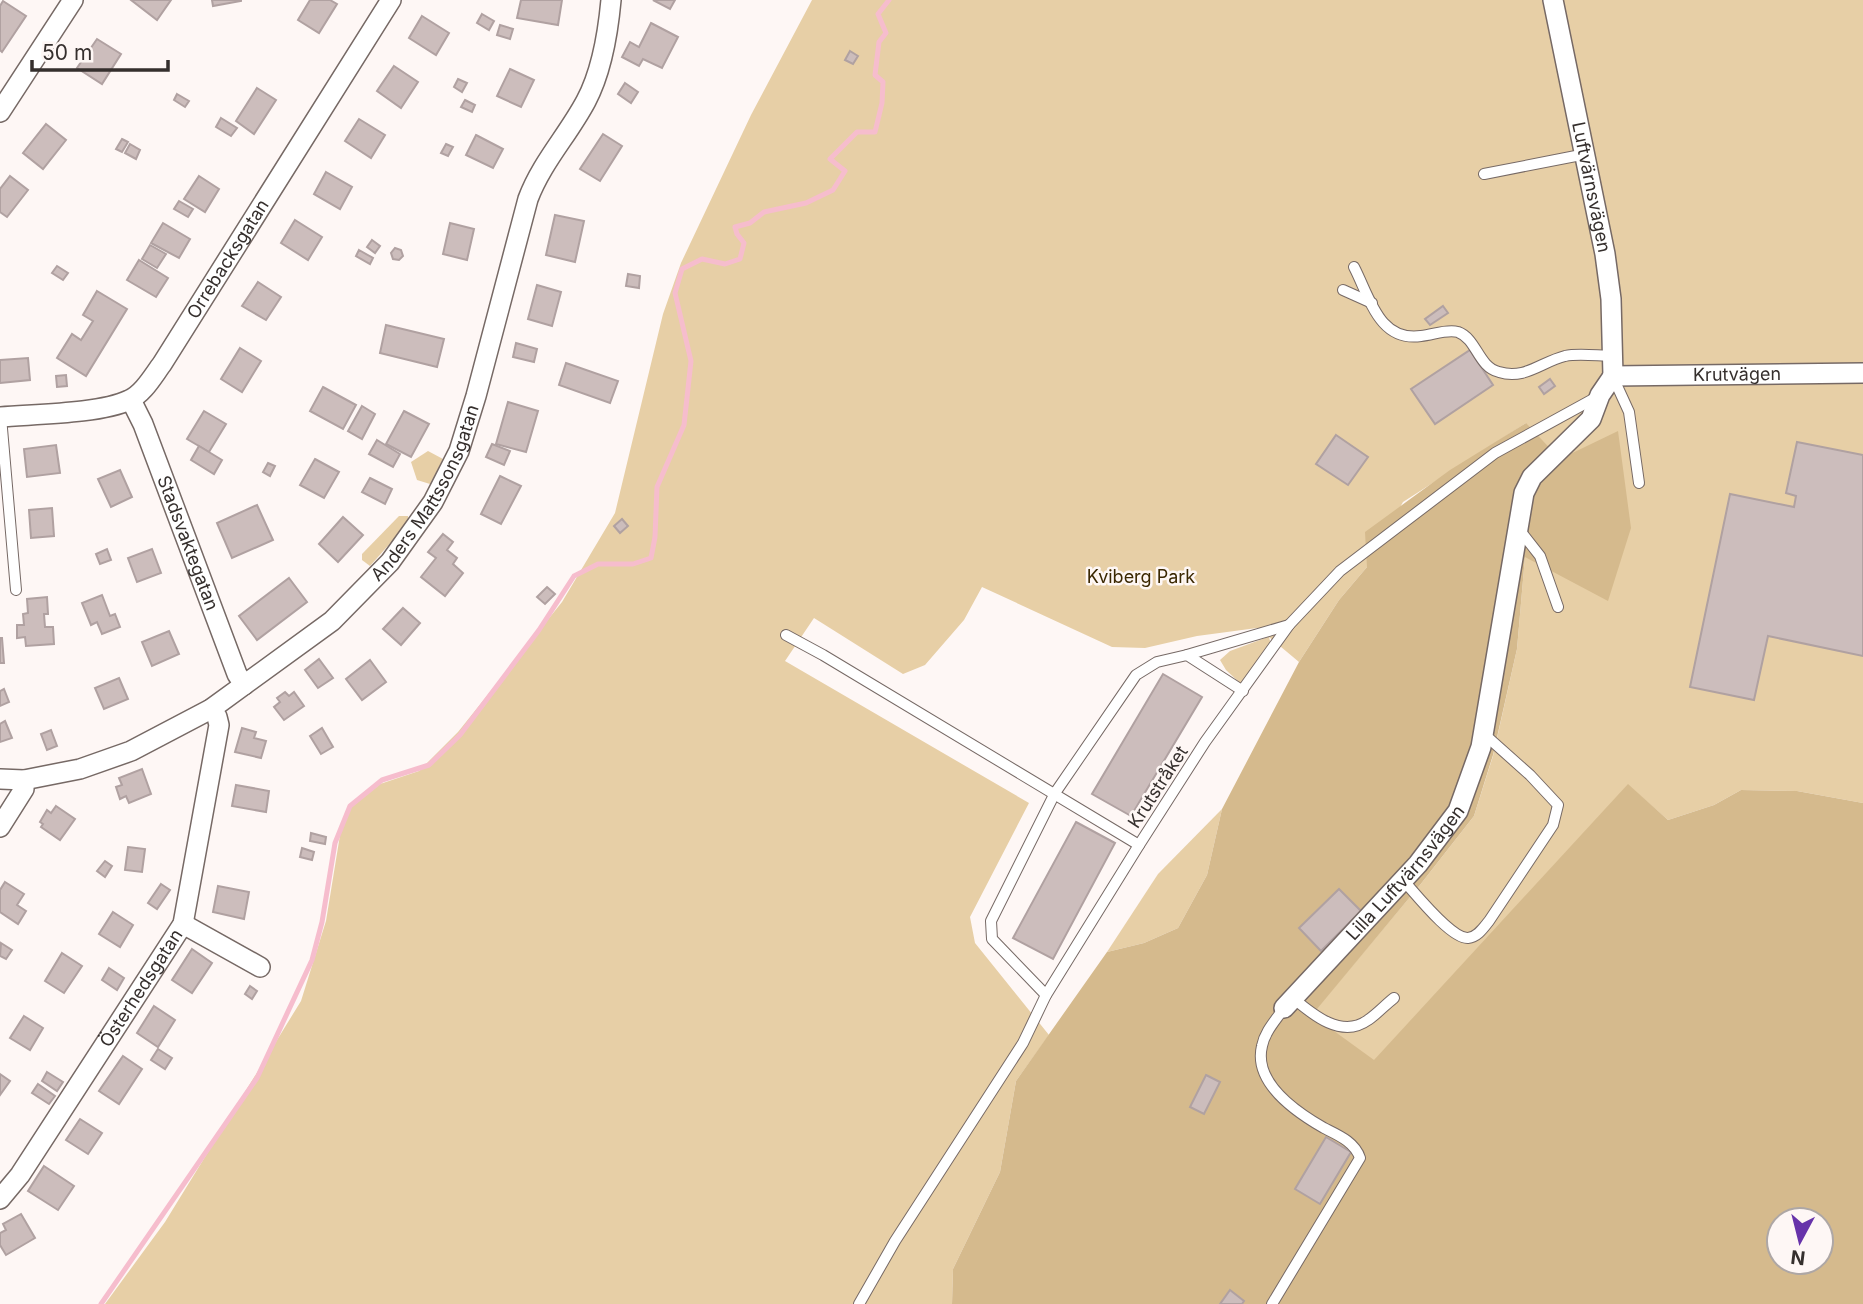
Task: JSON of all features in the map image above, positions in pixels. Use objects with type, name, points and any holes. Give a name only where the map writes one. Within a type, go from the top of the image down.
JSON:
[{"type":"street","points":[[0,112],[73,0]]},
{"type":"street","name":"Orrebacksgatan","points":[[131,400],[142,391],[162,364],[391,0]]},
{"type":"street","name":"Anders Mattssonsgatan","points":[[0,779],[24,780],[80,769],[131,751],[211,709],[332,621],[390,562],[433,502],[462,440],[528,199],[536,178],[586,101],[592,87],[602,55],[611,0]]},
{"type":"street","name":"Luftvärnsvägen","points":[[1553,0],[1586,154],[1611,299],[1613,376]]},
{"type":"street","name":"Krutvägen","points":[[1613,376],[1863,373]]},
{"type":"street","name":"Lilla Luftvärnsvägen","points":[[1288,1003],[1403,880],[1458,811],[1481,747],[1524,493],[1532,477],[1591,419],[1600,395],[1613,376]]},
{"type":"street","points":[[1,417],[105,408],[131,400]]},
{"type":"street","name":"Stadsvaktegatan","points":[[131,400],[144,424],[237,674],[244,685]]},
{"type":"street","name":"Österhedsgatan","points":[[0,1199],[20,1175],[183,924],[219,725],[211,709]]},
{"type":"street","points":[[0,827],[24,789],[24,780]]},
{"type":"street","points":[[183,924],[260,967]]},
{"type":"lane","points":[[1484,174],[1586,154]]},
{"type":"lane","points":[[1354,267],[1387,329],[1408,338],[1451,331],[1461,333],[1489,368],[1499,372],[1528,373],[1565,356],[1614,356]]},
{"type":"lane","points":[[1343,290],[1373,303]]},
{"type":"lane","points":[[1613,376],[1629,412],[1639,483]]},
{"type":"lane","name":"Krutstråket","points":[[859,1304],[895,1241],[1023,1043],[1046,995],[1139,845],[1205,741],[1289,625],[1340,571],[1495,453],[1600,395]]},
{"type":"lane","points":[[1,417],[16,590]]},
{"type":"lane","points":[[1518,528],[1540,556],[1558,607]]},
{"type":"lane","points":[[1046,995],[992,939],[990,920],[1055,793],[1136,675],[1157,662],[1289,625]]},
{"type":"lane","points":[[786,635],[1139,845]]},
{"type":"lane","points":[[1188,655],[1243,691]]},
{"type":"lane","points":[[1403,880],[1432,912],[1460,936],[1469,938],[1477,935],[1489,921],[1553,825],[1558,805],[1530,775],[1483,734]]},
{"type":"lane","points":[[1288,1003],[1338,1026],[1355,1026],[1367,1021],[1394,998]]},
{"type":"lane","name":"Lilla Luftvärnsvägen","points":[[1272,1304],[1360,1158],[1358,1150],[1344,1139],[1287,1103],[1268,1080],[1262,1063],[1261,1048],[1266,1034],[1288,1003]]},
{"type":"green space","name":"Kviberg Park","points":[[812,0],[1863,0],[1863,803],[1797,791],[1741,790],[1714,805],[1668,820],[1628,785],[1374,1061],[1311,1015],[1474,816],[1493,756],[1517,649],[1525,557],[1526,423],[1403,502],[1367,567],[1339,600],[1299,662],[1269,637],[1271,645],[1242,685],[1226,670],[1220,660],[1230,651],[1268,637],[1257,628],[1197,636],[1145,648],[1112,647],[982,587],[964,620],[925,665],[903,674],[814,618],[785,661],[1029,803],[970,917],[975,943],[1049,1035],[1016,1081],[1000,1172],[953,1269],[952,1304],[105,1304],[165,1222],[301,1001],[326,921],[341,829],[350,808],[380,784],[419,771],[458,732],[562,602],[615,513],[663,314],[681,263],[751,115]]},
{"type":"green space","points":[[428,451],[443,459],[430,484],[417,480],[411,462]]},
{"type":"green space","points":[[399,516],[408,516],[408,523],[370,566],[362,560],[362,554]]},
{"type":"green space","points":[[1222,809],[1207,875],[1178,928],[1144,943],[1107,952],[1158,874]]},
{"type":"shaded area","points":[[1526,423],[1560,459],[1618,431],[1631,528],[1608,601],[1525,557],[1517,649],[1493,755],[1474,816],[1312,1015],[1374,1060],[1628,784],[1668,820],[1714,805],[1741,790],[1797,791],[1863,803],[1863,1304],[952,1304],[953,1269],[1000,1172],[1016,1081],[1107,952],[1144,943],[1178,928],[1207,875],[1222,809],[1299,662],[1339,600],[1367,567],[1365,532],[1450,470]]},
{"type":"building","points":[[131,0],[171,0],[157,20]]},
{"type":"building","points":[[212,0],[241,0],[241,1],[213,6]]},
{"type":"building","points":[[310,0],[330,0],[337,4],[319,33],[298,20]]},
{"type":"building","points":[[521,0],[562,0],[558,25],[517,18]]},
{"type":"building","points":[[653,0],[675,0],[670,9]]},
{"type":"building","points":[[3,1],[26,16],[2,52],[0,6]]},
{"type":"building","points":[[482,14],[494,21],[489,30],[477,23]]},
{"type":"building","points":[[422,16],[449,33],[436,55],[409,38]]},
{"type":"building","points":[[651,23],[678,37],[662,68],[643,59],[639,66],[622,57],[630,42],[639,47]]},
{"type":"building","points":[[500,25],[513,29],[510,39],[497,35]]},
{"type":"building","points":[[97,39],[121,54],[102,84],[77,68]]},
{"type":"building","points":[[850,51],[858,56],[853,64],[845,60]]},
{"type":"building","points":[[394,66],[418,82],[401,108],[377,91]]},
{"type":"building","points":[[510,69],[534,80],[521,107],[497,96]]},
{"type":"building","points":[[458,79],[467,83],[462,92],[454,87]]},
{"type":"building","points":[[625,83],[638,92],[631,103],[618,94]]},
{"type":"building","points":[[257,88],[276,100],[254,134],[236,121]]},
{"type":"building","points":[[177,94],[189,101],[185,107],[174,100]]},
{"type":"building","points":[[465,100],[475,105],[472,112],[461,107]]},
{"type":"building","points":[[221,118],[237,128],[231,136],[216,127]]},
{"type":"building","points":[[359,119],[385,135],[371,158],[345,141]]},
{"type":"building","points":[[46,124],[66,140],[43,169],[23,153]]},
{"type":"building","points":[[603,134],[622,146],[600,181],[580,169]]},
{"type":"building","points":[[476,135],[503,149],[493,168],[466,155]]},
{"type":"building","points":[[122,139],[128,142],[122,152],[116,149]]},
{"type":"building","points":[[130,144],[140,150],[136,159],[125,153]]},
{"type":"building","points":[[446,144],[453,147],[448,156],[441,153]]},
{"type":"building","points":[[326,172],[352,187],[340,209],[314,194]]},
{"type":"building","points":[[10,176],[28,190],[7,217],[0,212],[0,189]]},
{"type":"building","points":[[199,176],[219,189],[205,212],[184,199]]},
{"type":"building","points":[[179,201],[193,209],[188,217],[174,209]]},
{"type":"building","points":[[555,215],[584,221],[575,262],[546,255]]},
{"type":"building","points":[[295,220],[322,237],[308,260],[281,243]]},
{"type":"building","points":[[163,223],[190,239],[179,258],[151,243]]},
{"type":"building","points":[[450,223],[474,229],[467,260],[443,254]]},
{"type":"building","points":[[372,240],[380,246],[375,253],[367,247]]},
{"type":"building","points":[[150,245],[166,254],[157,268],[142,259]]},
{"type":"building","points":[[395,248],[401,250],[403,256],[399,260],[393,259],[391,253]]},
{"type":"building","points":[[359,250],[373,258],[370,264],[356,256]]},
{"type":"building","points":[[139,260],[168,278],[156,297],[127,280]]},
{"type":"building","points":[[57,266],[68,273],[63,280],[52,273]]},
{"type":"building","points":[[628,274],[640,276],[639,288],[626,286]]},
{"type":"building","points":[[258,282],[281,297],[266,320],[242,306]]},
{"type":"building","points":[[537,285],[561,292],[552,326],[528,319]]},
{"type":"building","points":[[97,291],[127,309],[86,376],[57,358],[72,334],[81,340],[93,321],[83,315]]},
{"type":"building","points":[[1443,306],[1448,313],[1430,325],[1425,319]]},
{"type":"building","points":[[386,325],[444,339],[437,367],[380,353]]},
{"type":"building","points":[[516,343],[537,349],[534,362],[513,357]]},
{"type":"building","points":[[240,348],[261,361],[242,392],[221,379]]},
{"type":"building","points":[[1470,350],[1493,385],[1435,424],[1411,389]]},
{"type":"building","points":[[28,358],[30,380],[0,383],[0,360]]},
{"type":"building","points":[[566,363],[618,381],[610,403],[559,385]]},
{"type":"building","points":[[66,375],[67,386],[57,387],[56,376]]},
{"type":"building","points":[[1550,379],[1555,386],[1544,394],[1539,387]]},
{"type":"building","points":[[323,387],[356,405],[343,429],[310,411]]},
{"type":"building","points":[[508,402],[538,411],[526,452],[496,444]]},
{"type":"building","points":[[362,406],[375,414],[362,439],[348,431]]},
{"type":"building","points":[[204,411],[226,424],[209,452],[187,439]]},
{"type":"building","points":[[404,411],[429,424],[411,457],[386,444]]},
{"type":"building","points":[[1336,435],[1368,457],[1348,485],[1316,464]]},
{"type":"building","points":[[377,440],[400,454],[393,467],[369,454]]},
{"type":"building","points":[[1797,442],[1863,455],[1863,656],[1768,636],[1754,700],[1690,687],[1730,494],[1794,507],[1796,496],[1786,493]]},
{"type":"building","points":[[492,444],[510,451],[504,465],[486,457]]},
{"type":"building","points":[[56,445],[60,473],[27,477],[24,449]]},
{"type":"building","points":[[199,446],[222,460],[214,474],[191,460]]},
{"type":"building","points":[[315,459],[339,472],[324,498],[300,485]]},
{"type":"building","points":[[268,463],[275,466],[270,476],[263,472]]},
{"type":"building","points":[[120,470],[132,497],[111,507],[98,479]]},
{"type":"building","points":[[500,476],[521,486],[501,524],[481,514]]},
{"type":"building","points":[[370,478],[392,489],[385,504],[362,492]]},
{"type":"building","points":[[257,505],[273,540],[232,558],[217,523]]},
{"type":"building","points":[[52,508],[54,536],[31,538],[29,510]]},
{"type":"building","points":[[343,517],[363,535],[338,562],[319,544]]},
{"type":"building","points":[[622,519],[628,526],[620,533],[614,526]]},
{"type":"building","points":[[443,534],[453,542],[447,550],[457,558],[453,564],[463,573],[445,596],[421,577],[436,558],[428,552]]},
{"type":"building","points":[[107,549],[111,560],[100,564],[96,554]]},
{"type":"building","points":[[152,549],[161,573],[137,582],[128,558]]},
{"type":"building","points":[[289,578],[307,602],[257,640],[239,616]]},
{"type":"building","points":[[547,587],[555,594],[545,604],[537,597]]},
{"type":"building","points":[[102,595],[110,616],[115,614],[120,627],[102,634],[97,622],[91,625],[82,603]]},
{"type":"building","points":[[47,597],[48,614],[44,614],[45,627],[53,627],[54,644],[26,646],[25,637],[17,638],[17,625],[24,625],[23,614],[28,613],[27,599]]},
{"type":"building","points":[[403,608],[420,623],[401,645],[383,629]]},
{"type":"building","points":[[169,631],[179,654],[152,666],[142,642]]},
{"type":"building","points":[[2,638],[4,663],[0,663]]},
{"type":"building","points":[[319,659],[333,678],[318,688],[305,670]]},
{"type":"building","points":[[370,660],[386,682],[362,700],[346,679]]},
{"type":"building","points":[[1163,674],[1202,697],[1131,816],[1092,794]]},
{"type":"building","points":[[119,678],[128,699],[104,709],[95,688]]},
{"type":"building","points":[[4,689],[9,702],[0,706],[0,691]]},
{"type":"building","points":[[285,692],[289,696],[294,692],[304,706],[284,720],[274,707],[280,702],[277,698]]},
{"type":"building","points":[[5,721],[12,738],[0,742],[0,724]]},
{"type":"building","points":[[242,728],[256,732],[254,738],[266,741],[261,758],[235,752]]},
{"type":"building","points":[[322,728],[333,747],[321,754],[310,736]]},
{"type":"building","points":[[51,730],[57,746],[47,750],[41,734]]},
{"type":"building","points":[[142,769],[151,794],[129,803],[126,796],[120,799],[116,787],[122,785],[119,778]]},
{"type":"building","points":[[236,785],[269,791],[266,812],[232,806]]},
{"type":"building","points":[[56,806],[75,819],[60,840],[41,827],[43,824],[40,822],[47,810],[51,813]]},
{"type":"building","points":[[1076,822],[1115,843],[1053,959],[1013,938]]},
{"type":"building","points":[[311,833],[326,837],[325,844],[310,841]]},
{"type":"building","points":[[128,847],[145,849],[142,872],[125,870]]},
{"type":"building","points":[[302,848],[314,852],[312,860],[300,857]]},
{"type":"building","points":[[105,861],[112,866],[105,877],[97,871]]},
{"type":"building","points":[[5,882],[24,894],[17,905],[26,911],[18,924],[0,912],[0,890]]},
{"type":"building","points":[[161,884],[170,890],[157,909],[148,903]]},
{"type":"building","points":[[218,886],[249,892],[244,919],[213,912]]},
{"type":"building","points":[[1339,889],[1361,911],[1321,951],[1299,928]]},
{"type":"building","points":[[113,912],[133,925],[120,947],[99,934]]},
{"type":"building","points":[[1,943],[12,950],[6,959],[0,956]]},
{"type":"building","points":[[192,949],[212,963],[192,993],[172,980]]},
{"type":"building","points":[[62,953],[82,966],[64,993],[45,981]]},
{"type":"building","points":[[109,968],[124,978],[117,990],[102,980]]},
{"type":"building","points":[[250,986],[257,991],[252,999],[245,994]]},
{"type":"building","points":[[154,1006],[175,1020],[158,1047],[137,1033]]},
{"type":"building","points":[[24,1016],[43,1028],[30,1050],[10,1038]]},
{"type":"building","points":[[158,1049],[172,1058],[165,1069],[151,1060]]},
{"type":"building","points":[[123,1056],[142,1069],[119,1104],[99,1091]]},
{"type":"building","points":[[47,1072],[63,1082],[57,1091],[42,1081]]},
{"type":"building","points":[[0,1074],[10,1081],[0,1095]]},
{"type":"building","points":[[1206,1075],[1220,1082],[1204,1114],[1190,1107]]},
{"type":"building","points":[[38,1084],[55,1096],[49,1104],[32,1093]]},
{"type":"building","points":[[80,1119],[102,1133],[88,1154],[66,1140]]},
{"type":"building","points":[[1326,1137],[1351,1152],[1320,1204],[1295,1189]]},
{"type":"building","points":[[44,1166],[74,1186],[58,1210],[28,1191]]},
{"type":"building","points":[[21,1214],[35,1238],[6,1255],[0,1245],[0,1233],[6,1230],[3,1224]]},
{"type":"building","points":[[1230,1290],[1244,1301],[1242,1304],[1220,1304]]},
{"type":"waterway","points":[[101,1304],[257,1078],[312,960],[322,922],[335,843],[350,806],[382,780],[429,765],[460,735],[539,630],[574,576],[598,564],[633,564],[651,558],[655,537],[657,487],[684,425],[691,361],[675,293],[682,269],[702,259],[725,264],[740,259],[744,243],[735,227],[750,223],[764,212],[806,203],[833,190],[845,171],[830,159],[857,132],[875,132],[882,103],[883,82],[875,75],[879,42],[886,33],[878,14],[889,0]]}]
